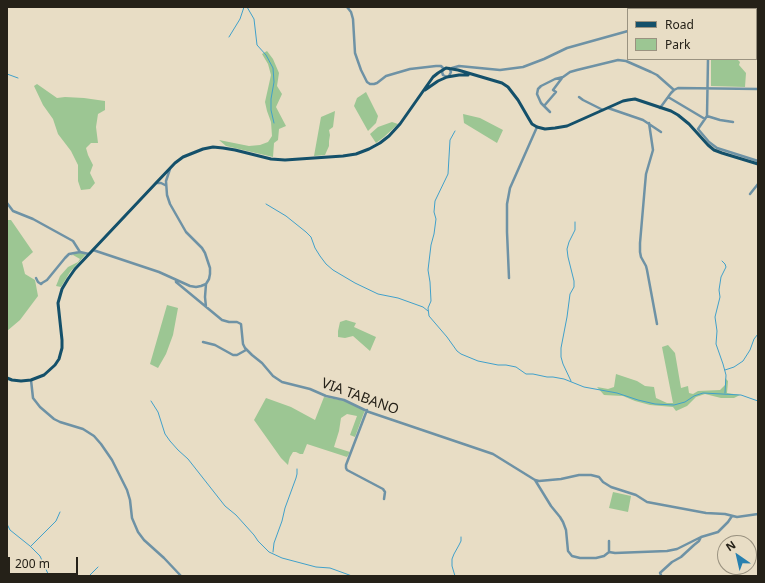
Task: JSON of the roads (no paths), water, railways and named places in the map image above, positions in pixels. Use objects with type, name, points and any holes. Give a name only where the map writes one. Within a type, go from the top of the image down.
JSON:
[{"type":"main road","points":[[7,378],[21,381],[31,380],[38,378],[55,365],[59,359],[62,348],[58,303],[62,288],[75,269],[156,183],[183,157],[203,149],[213,147],[234,150],[271,159],[300,159],[356,154],[380,143],[389,136],[400,124],[433,77],[444,69],[450,68],[458,70],[508,87],[518,100],[532,124],[537,127],[545,129],[566,126],[623,101],[632,99],[671,111],[684,118],[714,150],[758,164]]},
{"type":"main road","points":[[423,92],[448,76],[472,75]]},
{"type":"street","points":[[347,7],[351,12],[353,19],[355,53],[366,80],[370,84],[374,84],[386,76],[410,69],[436,66],[441,66],[444,69],[442,72],[443,75],[448,76],[451,72],[450,68],[459,66],[500,70],[522,67],[567,48],[627,31]]},
{"type":"street","points":[[544,106],[556,92],[553,90],[563,77],[570,72],[618,60],[626,61],[657,75],[674,90]]},
{"type":"street","points":[[708,60],[706,118],[698,129],[709,142],[717,148],[758,161]]},
{"type":"street","points":[[550,112],[538,98],[538,89],[545,83],[563,77]]},
{"type":"street","points":[[660,108],[674,90],[678,88],[758,89]]},
{"type":"street","points":[[579,97],[603,110]]},
{"type":"street","points":[[668,97],[706,118],[733,122]]},
{"type":"street","points":[[608,108],[636,117],[649,123],[661,132]]},
{"type":"street","points":[[649,123],[653,150],[646,174],[640,252],[647,270],[657,324]]},
{"type":"street","points":[[509,278],[507,204],[510,188],[537,127]]},
{"type":"street","points":[[165,184],[170,169]]},
{"type":"street","points":[[162,177],[170,204],[186,232],[205,253],[210,268],[209,279],[206,284],[206,308]]},
{"type":"street","points":[[156,183],[165,184]]},
{"type":"street","points":[[750,194],[758,184]]},
{"type":"street","points":[[7,202],[14,211],[33,219],[73,242],[80,252]]},
{"type":"street","points":[[93,250],[159,272],[190,286],[196,287],[206,284]]},
{"type":"street","points":[[36,278],[41,284],[53,273],[69,254],[80,252],[90,254]]},
{"type":"street","points":[[176,280],[176,282],[222,320],[241,324],[243,344],[246,350],[237,355],[233,355],[215,345],[203,342]]},
{"type":"street","name":"VIA TABANO","points":[[246,350],[262,363],[273,376],[282,382],[344,400],[376,414],[493,454],[535,480],[551,506],[564,522],[566,530],[566,544],[568,551],[572,556],[580,558],[596,558],[604,556],[609,552],[615,553],[648,550],[667,551],[677,549],[702,537],[718,532],[732,516]]},
{"type":"street","points":[[31,380],[32,398],[40,407],[54,419],[91,433],[101,444],[112,460],[128,490],[132,518],[138,532],[144,540],[181,576]]},
{"type":"street","points":[[367,410],[346,464],[346,468],[347,470],[383,489],[385,492],[384,498]]},
{"type":"street","points":[[535,480],[539,481],[561,479],[579,475],[591,475],[599,477],[603,482],[611,487],[636,496],[647,502],[692,511],[725,514],[737,517],[758,514]]},
{"type":"street","points":[[661,575],[661,572],[701,540],[702,537]]},
{"type":"street","points":[[609,541],[609,552]]},
{"type":"waterway","points":[[229,37],[240,19],[244,7]]},
{"type":"waterway","points":[[247,7],[254,19],[257,45],[266,55],[273,68],[274,82],[271,110],[274,123]]},
{"type":"waterway","points":[[7,74],[18,78]]},
{"type":"waterway","points":[[455,131],[450,140],[448,174],[435,201],[434,212],[436,219],[428,270],[431,301],[428,308],[429,316],[457,351],[478,361],[516,367],[526,374],[564,379],[584,387],[617,393],[655,404],[674,405],[685,402],[694,396],[703,393],[741,395],[758,401]]},
{"type":"waterway","points":[[266,204],[286,216],[306,232],[311,237],[320,256],[333,270],[378,294],[398,298],[423,307],[428,311]]},
{"type":"waterway","points":[[571,381],[563,364],[561,348],[570,294],[574,287],[567,249],[575,230],[575,222]]},
{"type":"waterway","points":[[722,261],[726,267],[721,277],[719,290],[720,297],[715,317],[717,331],[716,344],[726,375],[725,393]]},
{"type":"waterway","points":[[725,370],[734,367],[743,361],[758,334]]},
{"type":"waterway","points":[[151,401],[158,412],[165,434],[170,441],[188,459],[225,506],[236,515],[269,552],[282,558],[316,567],[330,568],[352,576]]},
{"type":"waterway","points":[[273,552],[274,543],[296,478],[297,469]]},
{"type":"waterway","points":[[31,546],[56,521],[60,512]]},
{"type":"waterway","points":[[7,524],[10,530],[40,556],[49,576]]},
{"type":"waterway","points":[[455,576],[452,566],[452,559],[461,541],[461,537]]},
{"type":"waterway","points":[[89,576],[98,567]]}]
